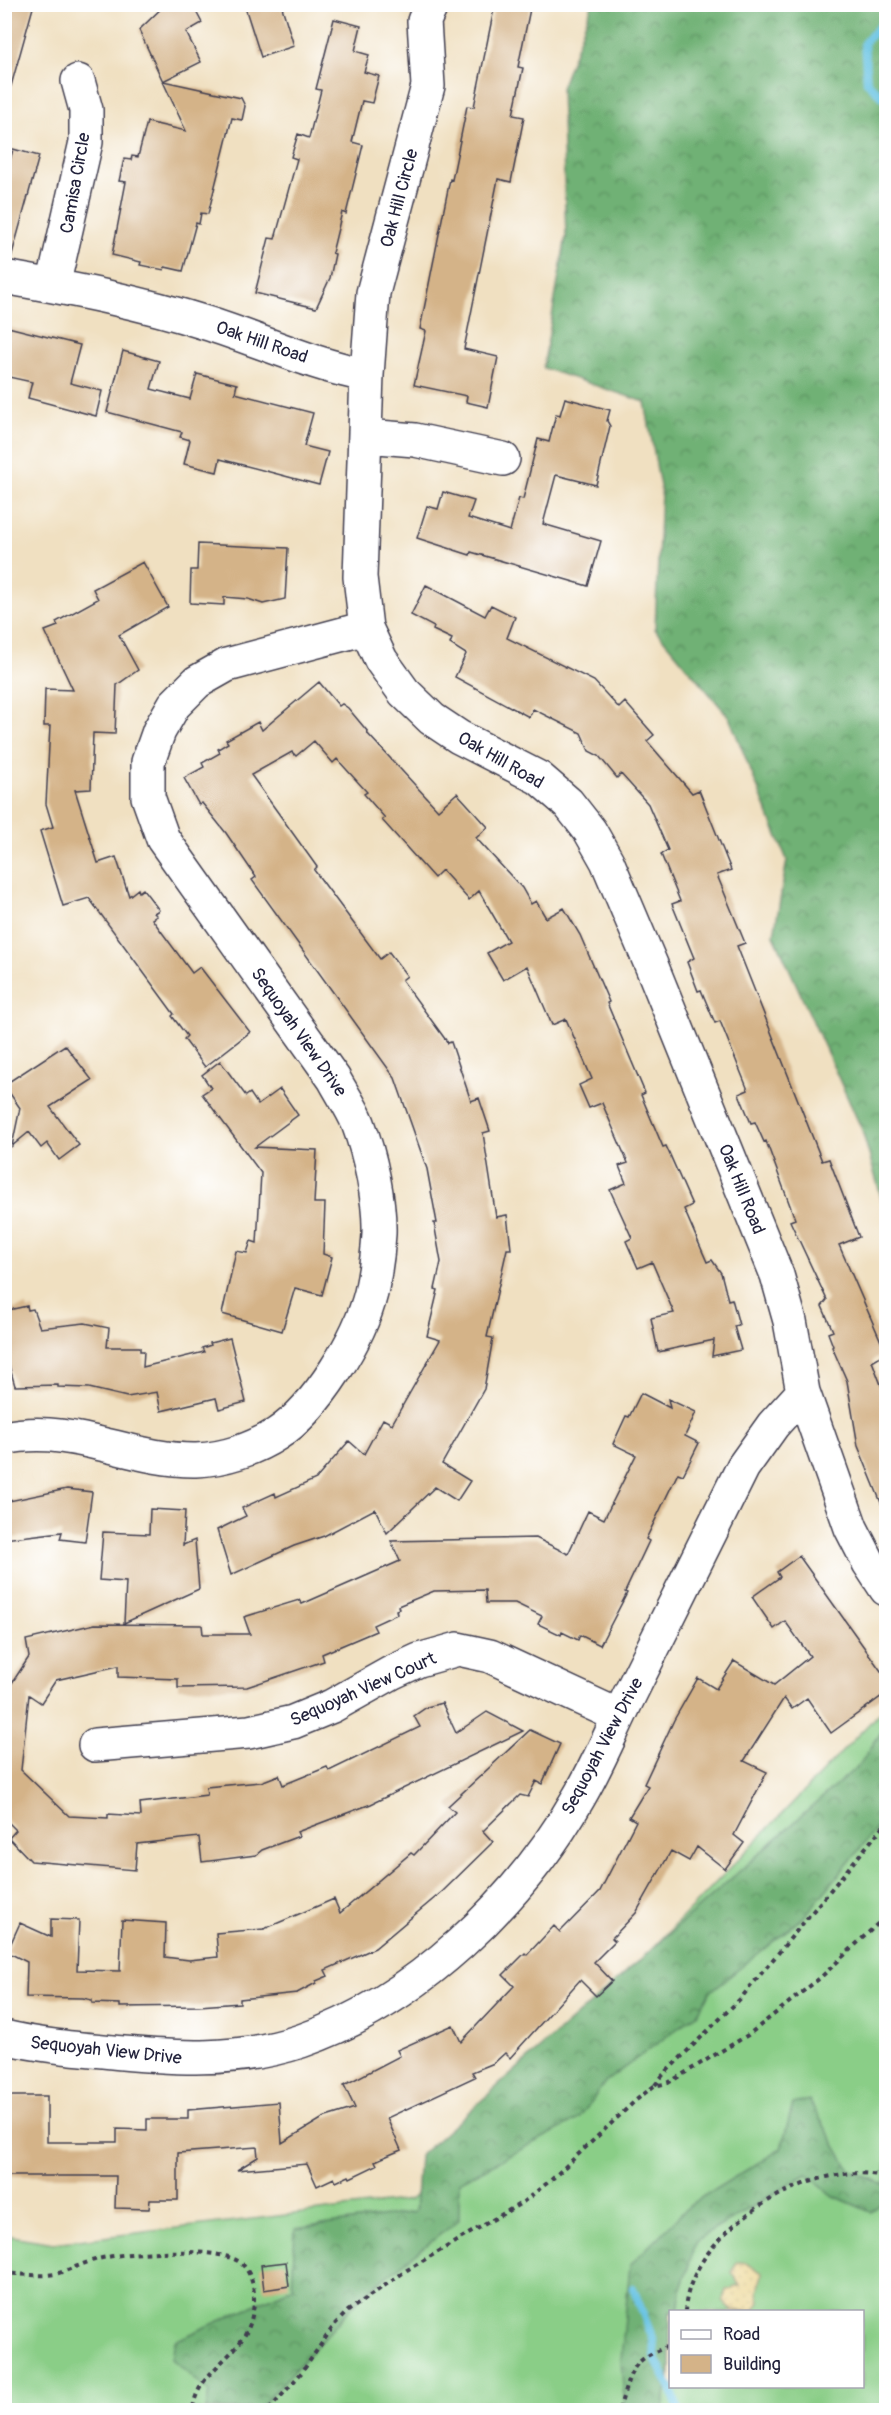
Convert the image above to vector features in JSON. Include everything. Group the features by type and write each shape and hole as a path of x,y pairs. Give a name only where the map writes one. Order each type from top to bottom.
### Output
{"street":[{"name":"Oak Hill Circle","path":"367,375 373,292 428,86 428,13"},
{"name":"Camisa Circle","path":"53,285 86,142 86,110 78,81"},
{"name":"Oak Hill Road","path":"4,277 154,307 207,323 343,371 367,375 360,577 366,628 381,660 404,692 432,719 459,737 539,778 568,802 590,831 607,861 777,1275 790,1321 803,1392 851,1528 869,1563 886,1589"},
{"path":"366,436 415,440 503,459"},
{"name":"Sequoyah View Drive","path":"4,1438 22,1434 73,1436 151,1456 197,1460 241,1452 278,1433 315,1398 351,1346 371,1293 379,1233 374,1176 358,1122 334,1079 163,839 148,798 148,762 159,731 174,705 197,682 227,665 366,628"},
{"name":"Sequoyah View Drive","path":"4,2037 33,2044 178,2059 242,2055 299,2041 357,2017 417,1979 473,1930 531,1868 579,1797 743,1467 773,1425 803,1392"},
{"name":"Sequoyah View Court","path":"95,1745 249,1732 293,1722 332,1706 419,1660 458,1649 490,1656 619,1716"}],"path":[{"path":"269,2410 302,2372 335,2324 348,2311 407,2270 523,2202 551,2180 654,2086 741,1998 886,1823"},
{"path":"654,2086 668,2083 748,2035 820,1978 886,1916"},
{"path":"685,2310 685,2298 691,2281 704,2259 725,2233 743,2217 774,2198 802,2185 830,2176 846,2174 886,2176"},
{"path":"4,2273 41,2276 56,2274 99,2258 176,2252 231,2257 241,2263 252,2282 252,2319 240,2343 200,2386 193,2410"},
{"path":"619,2410 630,2375 639,2361 648,2353 669,2346"}],"green space":[{"path":"592,5 886,5 886,1214 862,1130 774,935 787,860 729,717 655,629 661,492 645,402 543,368 566,236 561,88"},
{"path":"886,1706 886,2410 5,2410 4,2235 54,2243 410,2200"},
{"path":"886,1725 886,1817 804,1917 710,1992 697,2014 605,2082 579,2119 459,2182 459,2220 364,2294 258,2410 206,2410 209,2392 172,2359 175,2341 292,2288 295,2229 415,2212 419,2156 860,1764"},
{"path":"809,2100 850,2170 886,2185 886,2199 871,2212 834,2196 807,2174 697,2240 681,2289 678,2310 669,2310 669,2373 663,2410 625,2410 621,2361 630,2265 692,2203 781,2149 793,2104"}],"sand":[{"path":"738,2262 748,2263 762,2273 758,2292 760,2302 754,2310 732,2310 723,2300 726,2290 740,2286 731,2272"}],"building":[{"path":"4,4 34,4 11,86 4,85"},
{"path":"166,4 192,4 202,23 186,32 201,62 163,81 241,98 245,106 242,120 232,118 208,214 201,213 199,224 196,223 183,271 140,265 141,262 112,255 126,182 119,181 124,159 131,160 132,156 138,157 147,122 186,131 139,30"},
{"path":"244,4 281,4 294,46 261,57"},
{"path":"495,4 531,4 518,67 523,68 513,115 524,117 511,182 498,179 464,349 498,357 488,407 466,402 467,396 414,385 426,331 420,329 450,179 452,180 467,106 474,107"},
{"path":"334,19 361,26 355,51 369,55 364,72 379,76 372,103 362,101 352,142 363,145 346,214 342,212 332,253 335,254 330,278 316,308 255,293 269,238 275,239 297,159 291,157 298,134 309,138 321,90 316,89"},
{"path":"13,149 39,156 11,258 4,257 4,167 8,168"},
{"path":"4,326 80,345 70,383 102,391 96,416 28,398 32,382 4,376"},
{"path":"123,351 159,361 151,389 190,399 197,374 237,384 235,393 313,413 304,446 328,452 319,485 220,459 217,472 184,464 190,440 180,437 182,432 107,412"},
{"path":"565,398 610,410 607,421 610,426 596,485 556,475 543,524 601,541 588,586 471,552 470,555 417,538 427,506 438,509 443,492 474,501 468,518 510,531 519,498 523,499 538,439 549,442 556,414 560,415"},
{"path":"198,544 288,548 285,599 263,604 248,599 224,597 224,605 190,603 191,570 197,570"},
{"path":"143,562 168,607 119,635 138,670 117,685 115,734 93,733 91,789 75,790 98,863 116,857 129,896 138,889 139,892 143,889 159,910 154,913 157,916 152,919 192,973 200,967 250,1032 205,1067 184,1039 187,1036 172,1016 174,1014 89,898 63,906 40,831 53,827 46,804 50,726 44,726 45,689 73,690 45,631 58,626 56,622 98,599 93,589"},
{"path":"426,585 485,616 491,605 515,617 507,638 594,681 619,708 625,702 654,735 647,741 692,793 699,790 731,870 717,875 745,943 737,946 822,1161 829,1159 859,1237 839,1245 886,1353 872,1361 886,1398 886,1515 858,1446 847,1381 832,1347 828,1333 833,1331 822,1306 827,1300 790,1221 795,1219 766,1141 764,1142 755,1122 751,1123 739,1094 748,1090 720,1021 715,1023 701,990 698,991 687,962 694,958 672,904 680,901 661,854 668,850 648,804 621,774 617,778 599,756 589,751 581,733 533,709 529,717 455,677 466,654 450,644 452,639 433,630 434,627 411,615"},
{"path":"319,682 339,706 342,704 348,708 367,733 438,810 457,793 488,827 476,838 522,888 531,904 536,901 546,918 564,908 580,935 609,1002 607,1003 645,1093 641,1095 663,1147 666,1146 692,1205 684,1209 707,1262 712,1260 721,1273 728,1300 732,1299 739,1325 734,1326 741,1350 712,1356 714,1340 658,1352 651,1318 674,1313 652,1262 638,1268 626,1241 632,1238 610,1190 626,1183 619,1166 628,1163 602,1103 589,1108 579,1085 592,1079 566,1019 552,1025 527,966 503,980 487,953 508,941 479,891 469,900 442,870 434,878 382,820 385,818 364,794 367,792 337,759 333,763 314,741 296,756 292,752 251,775 317,867 314,870 380,959 389,952 407,976 402,980 448,1043 451,1042 471,1101 479,1098 490,1131 483,1133 496,1217 507,1215 511,1249 507,1249 487,1337 493,1338 484,1389 442,1464 470,1481 457,1501 435,1487 387,1533 375,1509 324,1536 294,1546 231,1575 217,1530 246,1516 242,1508 275,1493 276,1497 316,1479 349,1441 364,1454 383,1419 392,1424 440,1340 427,1336 438,1290 435,1289 441,1262 434,1223 437,1223 427,1169 395,1078 252,880 256,877 226,833 202,803 199,805 184,778 204,767 202,763 220,753 218,749 228,743 226,740 258,722 262,730"},
{"path":"65,1045 92,1080 50,1107 79,1145 59,1160 47,1143 41,1148 29,1132 12,1146 20,1108 4,1085"},
{"path":"220,1061 246,1096 250,1093 258,1105 280,1089 298,1115 255,1147 317,1150 314,1203 325,1203 323,1254 332,1257 322,1295 295,1288 282,1331 222,1314 236,1251 247,1253 251,1241 257,1243 261,1173 202,1094 211,1088 202,1075"},
{"path":"27,1306 28,1310 33,1309 40,1328 85,1323 109,1328 107,1347 140,1347 140,1351 144,1351 143,1367 204,1352 202,1348 211,1345 210,1343 230,1338 246,1402 219,1409 216,1398 161,1411 157,1392 127,1397 89,1388 58,1387 58,1385 15,1386 9,1365 4,1367 4,1311"},
{"path":"641,1393 670,1408 668,1399 696,1412 685,1436 699,1443 683,1475 678,1473 646,1539 649,1541 625,1592 627,1593 600,1645 580,1635 578,1640 538,1624 542,1616 515,1603 486,1603 485,1590 434,1591 398,1606 397,1614 373,1625 376,1631 322,1654 324,1661 247,1687 178,1688 178,1679 118,1677 118,1666 56,1680 41,1703 29,1695 21,1770 69,1816 108,1818 108,1814 141,1816 140,1803 207,1795 206,1787 261,1782 279,1775 283,1785 327,1767 329,1771 420,1727 414,1716 427,1707 442,1703 456,1733 487,1712 523,1731 371,1804 297,1832 299,1836 262,1850 256,1855 202,1862 199,1837 137,1844 135,1870 31,1861 9,1838 16,1830 4,1818 4,1695 29,1657 26,1640 95,1624 202,1625 203,1634 250,1634 244,1617 299,1600 302,1604 400,1561 391,1541 536,1538 568,1554 588,1511 604,1519 636,1455 613,1444 626,1416 629,1417"},
{"path":"67,1489 92,1492 85,1542 60,1539 62,1532 4,1539 4,1502"},
{"path":"150,1509 185,1511 183,1545 195,1540 199,1589 124,1623 126,1582 99,1580 103,1532 149,1534"},
{"path":"799,1556 886,1678 886,1693 831,1733 807,1698 792,1709 784,1698 744,1761 767,1772 734,1835 744,1843 725,1869 697,1847 689,1861 671,1851 636,1913 612,1938 615,1941 594,1962 612,1981 596,1996 580,1980 510,2058 505,2053 494,2063 472,2072 475,2077 387,2118 401,2150 375,2161 377,2165 350,2178 349,2176 336,2182 334,2178 317,2186 307,2164 237,2170 258,2157 257,2147 178,2153 178,2200 150,2200 149,2209 115,2208 116,2176 4,2176 4,2096 47,2096 47,2142 117,2142 117,2129 147,2130 147,2119 188,2119 188,2110 279,2102 282,2143 323,2118 355,2108 344,2085 400,2056 397,2050 453,2025 461,2042 514,1986 503,1975 525,1953 527,1955 554,1926 560,1932 600,1891 636,1821 629,1817 648,1786 644,1784 674,1720 698,1678 716,1689 734,1661 774,1685 810,1656 785,1621 774,1629 752,1597 780,1577 777,1572"},
{"path":"530,1730 560,1744 542,1784 536,1781 528,1797 520,1795 483,1831 493,1842 443,1891 375,1948 325,1970 328,1976 316,1983 297,1993 240,1999 240,2003 199,2006 120,2007 120,2004 92,2003 92,2000 83,1998 26,1997 27,1962 7,1952 20,1923 51,1937 51,1919 79,1920 77,1970 120,1971 122,1920 166,1923 165,1957 189,1960 218,1957 216,1933 264,1929 334,1899 340,1913 411,1853 414,1855 455,1812 448,1806"},
{"path":"286,2262 289,2286 264,2290 261,2265"}],"waterway":[{"path":"886,19 864,43 867,82 886,100"},
{"path":"633,2288 653,2339 656,2361 669,2385"},
{"path":"670,2388 679,2410"}]}
